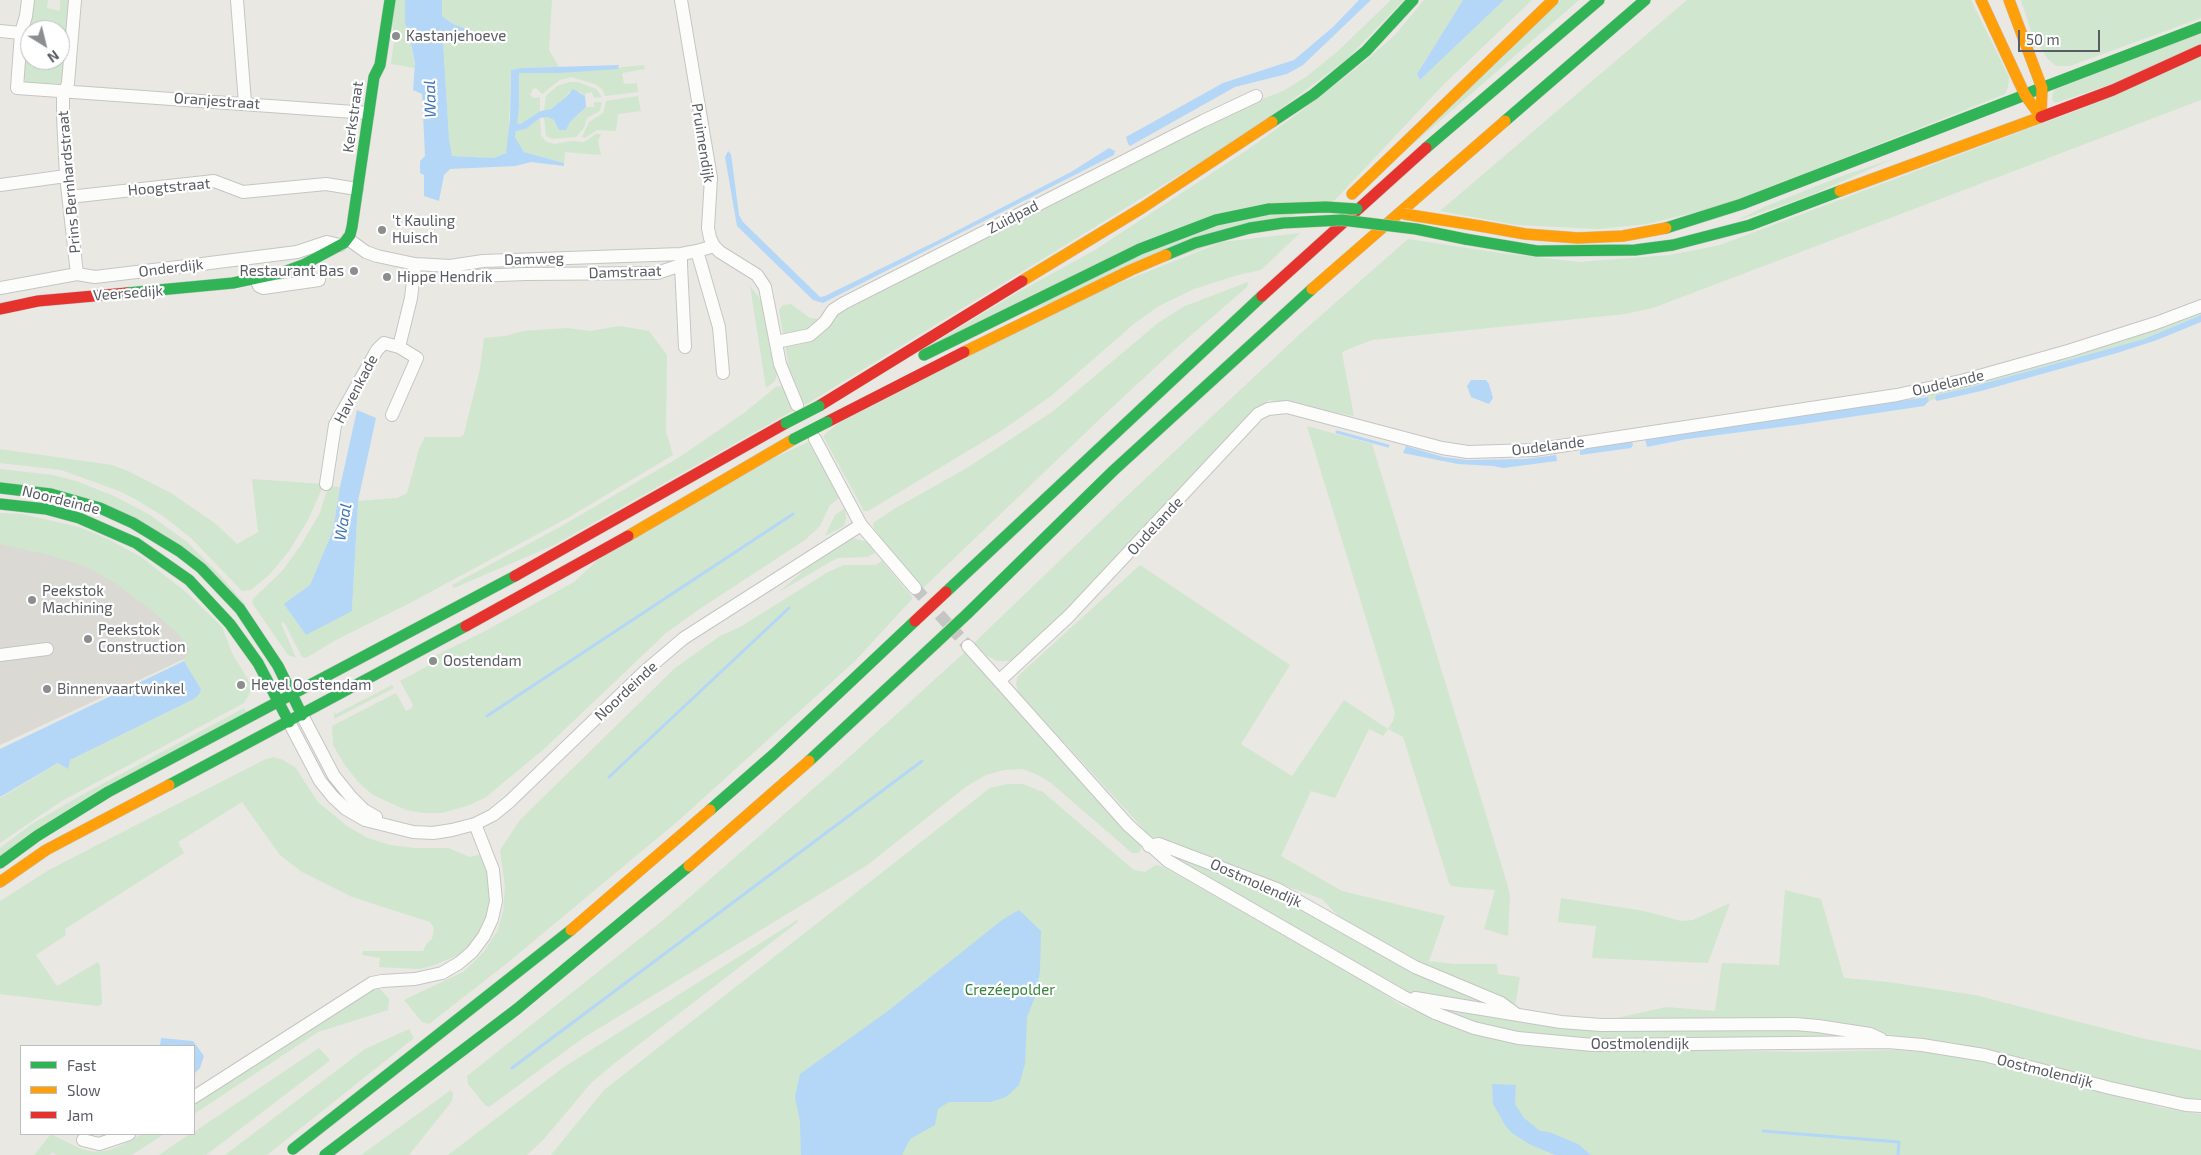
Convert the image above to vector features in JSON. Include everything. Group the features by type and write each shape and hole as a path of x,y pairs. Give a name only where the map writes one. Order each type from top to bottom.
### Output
{"main road":[{"name":"Kerkstraat","path":"345,242 352,227 374,77 380,65 390,0"},
{"path":"819,406 1142,208 1314,94 1366,51 1413,0"},
{"path":"1307,236 1553,0"},
{"path":"293,1150 589,916 774,754 1374,193 1599,0"},
{"path":"1982,0 2025,95 2041,117"},
{"path":"2009,0 2042,88 2041,117"},
{"path":"325,1155 517,1009 677,877 790,778 936,643 1113,472 1261,335 1579,56 1650,3"},
{"path":"0,863 37,836 108,792 515,576 786,423 1140,249 1189,229 1216,220 1269,209 1326,207 1370,210 1525,234 1578,238 1623,236 1661,230 1742,204 2201,27"},
{"path":"0,882 46,850 289,722 546,583 794,439 1002,332 1131,270 1196,242 1250,228 1291,222 1342,220 1416,229 1465,239 1546,251 1635,250 1673,245 1750,225 2113,90 2201,50"},
{"name":"Veersedijk","path":"0,309 38,301 204,288 256,279 303,265 345,242"},
{"path":"1264,294 1286,256"},
{"name":"Noordeinde","path":"0,488 51,494 100,508 133,523 178,550 201,568 240,609 278,666 302,715"},
{"name":"Noordeinde","path":"0,504 46,509 79,518 136,543 189,580 230,624 258,663 289,722"}],"street":[{"path":"25,20 28,0"},
{"name":"Prins Bernhardstraat","path":"75,0 66,90 63,97 66,176 77,274"},
{"path":"237,0 245,103"},
{"name":"Pruimendijk","path":"682,0 711,178 708,228 714,246"},
{"path":"0,31 20,33"},
{"name":"Oranjestraat","path":"20,44 16,88 66,90 368,113"},
{"name":"Zuidpad","path":"776,342 810,335 825,322 833,310 844,303 1256,96"},
{"path":"0,184 66,176"},
{"name":"Hoogtstraat","path":"69,197 214,181 243,192 326,184 357,189"},
{"name":"Onderdijk","path":"0,288 77,274 95,277 297,252 327,242 345,242"},
{"name":"Damweg","path":"345,242 377,256 415,264 450,266 483,261 681,259 714,246"},
{"path":"714,246 720,252 757,275 765,287 780,364 797,405"},
{"path":"697,252 719,327 723,373"},
{"name":"Damstraat","path":"449,277 525,274 657,273 681,259 685,346"},
{"path":"392,415 418,358 399,347 407,317 415,264"},
{"name":"Veersedijk","path":"256,279 259,286 263,288 319,280"},
{"name":"Oudelande","path":"999,681 1070,616 1258,414 1268,409 1287,407 1442,448 1468,452 1534,450 1897,395 1966,380 2068,351 2156,323 2201,306"},
{"name":"Havenkade","path":"326,484 335,425 377,350 384,343 399,347"},
{"path":"815,439 861,525 915,588"},
{"name":"Noordeinde","path":"289,722 320,781 333,798 346,810 365,820 413,832 432,833 475,824 493,815 510,802 644,672 684,638 861,525"},
{"name":"Oostmolendijk","path":"968,646 1150,846 1168,861 1402,996 1474,1028 1511,1037 1554,1043 1593,1045 1888,1042 1922,1045 1984,1055 2120,1090 2186,1105 2201,1106"},
{"path":"0,655 48,649"},
{"name":"Noordeinde","path":"302,715 334,776 351,798 364,810 390,827"},
{"path":"195,1096 372,983 415,979 442,973 459,963 472,952 484,936 492,919 496,901 493,870 475,824"},
{"name":"Oostmolendijk","path":"1150,846 1158,844 1277,889 1415,967 1501,1003 1518,1016"},
{"name":"Oostmolendijk","path":"1402,996 1561,1022 1601,1025 1777,1024 1818,1026 1870,1034 1888,1042"},
{"path":"83,1140 99,1144 126,1135"}],"shaded area":[{"path":"0,542 53,554 114,577 182,636 195,654 0,745"}],"green space":[{"path":"34,0 48,0 47,8 60,11 60,0 71,0 69,20 31,20"},
{"path":"394,0 405,0 405,24 409,33 415,68 391,64 395,35 392,25"},
{"path":"442,0 552,0 549,50 559,67 511,70 508,150 502,156 494,158 452,156 449,139 443,40 454,38 469,40 469,30 453,24 442,16"},
{"path":"1391,0 1404,0 1346,60 1246,134 805,405 789,367 779,310 783,305 791,304 810,318 820,319 835,316 896,283 1260,100 1283,91 1306,77 1338,51"},
{"path":"1424,0 1463,0 1417,74 1420,80 1504,0 1532,0 1444,84 1334,201 925,348 1015,294 1095,250 1247,150 1363,63 1395,35"},
{"path":"1561,0 1579,0 1388,166"},
{"path":"1687,0 1971,0 2009,77 2008,87 2005,94 1728,204 1647,224 1599,229 1517,225 1440,211"},
{"path":"2021,0 2201,0 2201,18 2070,66 2056,66 2047,58 2032,34"},
{"path":"2201,32 2201,47 2134,77 2055,103 2052,99 2054,90"},
{"path":"2201,54 2201,100 1653,308 1625,314 1372,340 1344,351 1342,353 1354,416 1269,400 1243,423 1124,553 1031,645 1011,661 998,661 987,656 974,643 1301,333 1408,239 1500,253 1579,262 1670,255 1720,245 2078,110"},
{"path":"644,65 645,69 622,73 624,84 637,83 638,92 605,96 602,89 595,84 571,77 560,80 542,94 536,88 533,89 530,95 534,98 540,97 540,112 520,124 516,123 519,108 519,73 560,73"},
{"path":"24,70 64,70 63,84 25,82"},
{"path":"578,82 596,89 602,97 594,98 592,92 585,94 585,96 580,92 569,92 562,101 551,109 544,111 546,96 557,86"},
{"path":"638,96 641,111 618,114 616,131 597,130 585,138 582,137 589,122 603,113 606,101"},
{"path":"594,102 602,102 600,111 587,118 584,128 576,137 552,139 546,136 544,117 554,120 559,130 566,130 570,122 586,107 594,107"},
{"path":"540,118 541,136 547,142 555,144 571,141 584,142 596,134 601,134 598,141 601,155 565,152 564,163 524,152 515,137 516,131 526,129"},
{"path":"1895,158 1809,196 1736,221 1764,207 1842,176"},
{"path":"1300,233 1261,270 1194,289 1159,306 1135,323 1051,396 1001,431 868,511 864,511 823,436 852,412 1057,308 1222,242"},
{"path":"1248,282 1247,287 1175,349 922,589 888,549 874,528 873,523 967,468 1052,412 1158,323 1185,306"},
{"path":"750,286 766,306 778,370 775,381 766,388"},
{"path":"2201,310 2201,315 2144,339 1936,395 1935,399 1929,401 1925,393"},
{"path":"620,326 649,331 667,355 666,432 673,455 571,516 410,603 334,641 306,658 302,657 284,622 281,623 296,658 288,655 252,603 253,599 283,570 301,545 320,513 328,486 340,487 333,530 310,585 352,611 358,501 397,498 407,493 419,449 425,437 460,437 464,434 480,369 484,338 506,336 523,331 567,328 590,331"},
{"path":"777,386 783,387 794,410 554,545 454,588 452,585 560,527 678,458 744,413"},
{"path":"1307,426 1372,444 1507,883 1510,896 1508,936 1484,929 1495,890 1451,886 1449,883 1403,737 1388,729 1395,713"},
{"path":"808,442 839,494 839,498 830,505 820,526 805,540 666,633 544,749 486,797 470,805 442,813 423,813 406,810 373,795 359,783 344,764 333,745 332,726 396,693 406,711 412,708 413,705 400,681 437,661 435,656 574,582 601,557 770,460"},
{"path":"0,449 112,465 128,471 171,493 216,524 237,544 258,532 252,479 324,484 308,520 289,551 270,574 251,590 242,591 191,538 163,516 135,499 119,491 61,470 0,463"},
{"path":"0,469 53,475 76,481 114,496 150,515 187,542 219,574 245,604 245,612 136,521 0,486"},
{"path":"845,508 846,518 844,526 825,536 835,515"},
{"path":"0,513 22,514 79,527 108,539 141,557 186,592 222,627 232,653 250,683 251,691 244,703 60,802 0,843 0,798 59,763 70,760 194,699 201,689 184,661 189,650 180,636 154,612 115,583 85,566 0,544"},
{"path":"852,538 868,542 875,553 867,557 837,558 779,592 825,552"},
{"path":"882,561 913,598 855,661 678,821 506,964 429,1024 422,1022 404,1000 463,972 483,953 498,930 503,911 505,886 500,850 520,820 675,668 720,636 740,627 828,572 844,565 875,565"},
{"path":"1140,565 1290,665 1241,744 1292,776 1344,700 1388,729 1383,736 1369,729 1335,798 1311,791 1281,856 1342,891 1445,916 1429,961 1455,964 1497,964 1498,974 1520,977 1515,1006 1423,968 1345,923 1322,899 1155,839 1148,834 1018,692 1016,683 1018,676"},
{"path":"965,652 1140,841 1141,848 1139,853 1132,853 1051,783 1038,775 1023,769 1004,770 986,775 967,786 866,866 583,1038 489,1107 485,1105 468,1084 467,1076 667,917 846,760"},
{"path":"392,685 394,688 334,719 334,712 336,714"},
{"path":"244,708 247,713 0,857 0,848 32,824 80,796"},
{"path":"274,757 295,767 318,802 347,826 368,838 390,845 414,848 448,848 470,857 482,854 489,879 490,903 486,923 466,952 432,966 419,969 379,967 380,958 362,955 363,951 423,951 427,943 432,939 434,928 430,922 352,897 302,872 280,855 242,802 178,842 184,853 65,929 66,935 36,955 57,986 98,962 100,965 102,1004 98,1006 0,994 0,901 49,870 266,759"},
{"name":"Crezéepolder","path":"1007,784 1023,784 1043,792 1134,870 1145,872 1156,865 1164,867 1377,989 1402,1006 1475,1033 1553,1048 1805,1052 1896,1050 1948,1054 1999,1064 2163,1108 2201,1114 2201,1155 551,1155 604,1090 990,788"},
{"path":"1166,854 1277,893 1501,1009 1407,994"},
{"path":"1785,890 1821,899 1844,978 1888,982 1975,995 2141,1038 2201,1050 2201,1103 2178,1100 1958,1045 1794,1020 1599,1022 1666,1007 1715,1011 1722,963 1779,965"},
{"path":"1561,898 1644,911 1681,921 1693,920 1730,903 1708,963 1592,958 1596,926 1558,922"},
{"path":"797,920 798,922 591,1083 544,1139 527,1155 448,1155 564,1067"},
{"path":"374,988 379,988 389,999 388,1010 318,1032 195,1113 195,1103"},
{"path":"1433,1008 1504,1017 1793,1029 1857,1037 1595,1041 1503,1030 1464,1020"},
{"path":"409,1029 414,1038 267,1155 225,1155 365,1049"},
{"path":"319,1048 330,1060 206,1155 159,1155 189,1135 195,1135 195,1131"},
{"path":"451,1090 453,1093 452,1101 409,1155 361,1155"},
{"path":"50,1135 81,1149 94,1152 120,1146 140,1135 162,1135 132,1155 56,1155 53,1152 50,1155 34,1155"}],"water":[{"name":"Waal","path":"405,0 442,0 442,16 453,24 469,30 479,39 479,41 454,38 443,40 449,139 452,156 494,158 506,153 510,119 511,70 521,68 619,65 618,69 560,73 519,73 517,123 520,124 541,111 551,109 573,89 585,96 586,107 570,122 566,130 559,130 554,120 548,117 540,118 526,129 516,131 515,137 524,152 564,163 564,166 531,162 515,166 450,169 444,175 439,201 424,196 424,175 420,173 420,161 425,156 422,94 413,90 415,64 409,33 405,24"},
{"path":"1359,0 1371,0 1303,65 1287,74 1235,87 1130,146 1128,144 1126,137 1223,83 1294,60 1333,27"},
{"path":"1463,0 1504,0 1420,80 1417,74"},
{"path":"1109,148 1115,151 1114,155 823,303 813,300 737,226 725,157 728,151 731,154 739,215 743,222 820,297 937,241 1071,172"},
{"path":"2201,315 2201,322 2157,340 2117,353 1981,391 1937,401 1935,399 1936,395 2144,339"},
{"path":"1471,380 1486,380 1489,384 1493,398 1489,404 1471,397 1467,386"},
{"path":"1928,397 1929,401 1924,406 1796,425 1687,439 1647,447 1645,439"},
{"name":"Waal","path":"357,410 376,418 358,501 352,611 306,635 284,604 310,585 333,530 340,487"},
{"path":"1632,441 1633,445 1631,448 1580,455 1580,450"},
{"path":"1406,446 1443,457 1468,460 1525,459 1556,455 1557,461 1503,468 1458,464 1403,453"},
{"path":"184,661 201,689 194,699 70,760 68,769 58,763 0,797 0,749"},
{"path":"1019,910 1041,931 1040,971 1035,997 1027,1017 1025,1064 1019,1085 1006,1097 991,1102 949,1102 938,1109 935,1125 910,1139 902,1155 801,1155 800,1121 795,1097 800,1074 888,1011 1002,920"},
{"path":"161,1038 193,1041 204,1056 200,1068 195,1073 195,1045 160,1045"},
{"path":"1492,1084 1516,1085 1515,1104 1524,1118 1540,1131 1549,1132 1578,1144 1591,1155 1555,1155 1529,1144 1512,1133 1493,1104"}],"waterway":[{"path":"1337,432 1388,446"},
{"path":"487,716 793,514"},
{"path":"609,777 789,608"},
{"path":"512,1068 922,761"},
{"path":"1763,1131 1899,1142 1898,1155"}],"tunnel":[{"path":"915,588 968,646"}],"traffic: fast":[{"path":"127,293 233,283 284,272 303,265 344,243 350,235 352,227 374,77 380,65 390,0"},
{"path":"1272,122 1314,94 1366,51 1413,0"},
{"path":"1426,148 1599,0"},
{"path":"1505,121 1645,0"},
{"path":"2031,92 2201,27"},
{"path":"1666,228 1742,204 2025,95"},
{"path":"1465,239 1537,251 1635,250 1673,245 1750,225 1840,191"},
{"path":"1269,209 1326,207 1357,209"},
{"path":"924,355 1140,249 1216,220 1269,209"},
{"path":"1250,228 1283,223 1342,220 1416,229 1465,239"},
{"path":"1166,255 1195,243 1250,228"},
{"path":"967,614 1113,471 1312,289"},
{"path":"946,592 1262,296"},
{"path":"786,423 819,406"},
{"path":"794,439 827,422"},
{"path":"0,488 51,494 100,508 133,523 179,551 201,568 240,609 278,666 302,715"},
{"path":"0,504 46,509 79,518 136,543 189,580 230,624 258,663 289,722"},
{"path":"0,863 37,836 108,792 515,576"},
{"path":"936,643 967,614"},
{"path":"710,810 774,754 915,621"},
{"path":"169,785 466,626"},
{"path":"809,761 936,643"},
{"path":"325,1155 517,1009 689,866"},
{"path":"293,1149 571,930"}],"traffic: slow":[{"path":"1352,194 1553,0"},
{"path":"1981,0 2025,95 2041,117"},
{"path":"2009,0 2042,88 2041,117"},
{"path":"1840,191 2041,117"},
{"path":"1312,289 1505,121"},
{"path":"1022,281 1142,208 1272,122"},
{"path":"1404,214 1480,226"},
{"path":"1480,226 1525,234 1578,238 1623,236 1666,228"},
{"path":"964,352 1131,270 1166,255"},
{"path":"628,536 794,439"},
{"path":"689,866 809,761"},
{"path":"0,882 46,850 169,785"},
{"path":"571,930 710,810"}],"traffic: jam":[{"path":"2041,117 2113,90 2201,50"},
{"path":"1262,296 1426,148"},
{"path":"819,406 1022,281"},
{"path":"0,309 38,301 127,293"},
{"path":"827,422 964,352"},
{"path":"515,576 786,423"},
{"path":"466,626 628,536"},
{"path":"915,621 946,592"}],"place":[{"name":"Kastanjehoeve","path":"396,36"},
{"name":"'t Kauling Huisch","path":"382,230"},
{"name":"Restaurant Bas","path":"354,271"},
{"name":"Hippe Hendrik","path":"387,277"},
{"name":"Peekstok Machining","path":"32,600"},
{"name":"Peekstok Construction","path":"88,639"},
{"name":"Oostendam","path":"433,661"},
{"name":"Hevel Oostendam","path":"241,685"},
{"name":"Binnenvaartwinkel","path":"47,689"}]}
